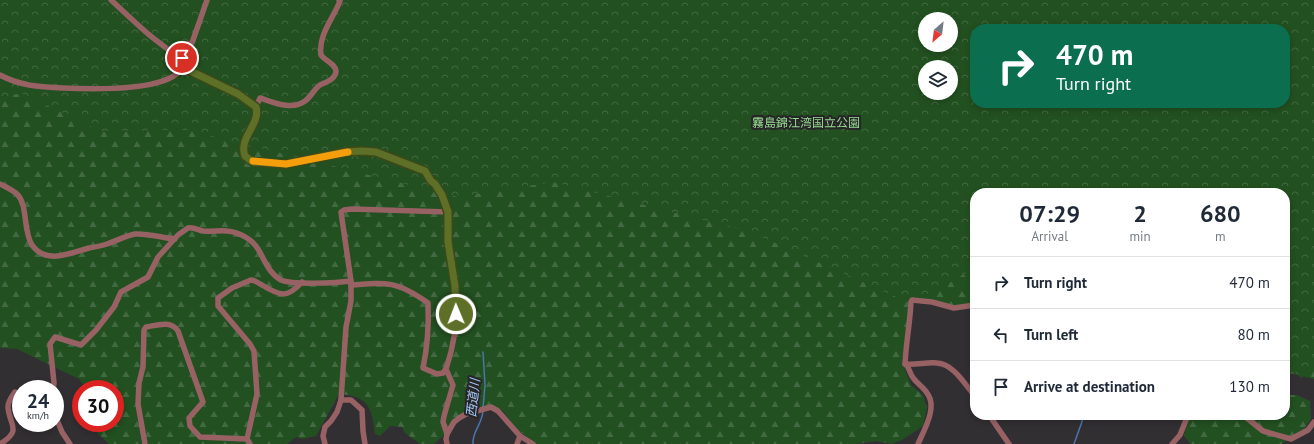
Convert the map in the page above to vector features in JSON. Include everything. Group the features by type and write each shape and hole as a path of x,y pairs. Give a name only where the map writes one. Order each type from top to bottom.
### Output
{"street":[{"path":"0,75 21,83 45,87 113,89 132,87 163,80 176,75 182,67 182,58 147,34 111,0"},
{"path":"169,50 192,43 207,0"},
{"path":"256,107 260,98 280,105 300,104 306,101 320,86 334,77 336,72 335,67 321,55 321,44 323,34 337,9 339,0"},
{"path":"54,380 50,344 55,337 81,344 96,330 114,307 121,292 148,277 158,257 188,228 204,231 227,230 236,232 251,240 274,276 283,281 389,283 417,295 428,303 428,346 423,368 437,374 443,373 446,369 456,327 455,286 448,242 448,212 442,195 425,171 376,152 362,151 345,152 286,164 250,160 245,156 244,146 258,112 256,107 238,94 182,67"},
{"path":"0,184 12,190 19,196 32,245 46,254 58,257 104,245 137,234 175,239"},
{"path":"325,444 325,427 337,412 341,400 346,327 351,302 351,283 344,231 340,216 342,210 448,212"},
{"path":"145,444 138,404 139,383 143,367 144,333 146,327 168,324 174,326 178,331 203,402 189,418 190,426 200,437 248,442 257,394 254,351 250,344 218,306 218,298 232,288 251,280 254,280 270,290 283,295 289,294 302,282"},
{"path":"918,444 929,416 931,403 928,393 912,377 908,366 905,364 912,300 932,302 954,308 970,306"},
{"path":"905,364 936,363 945,365 953,370 970,390"},
{"path":"446,369 453,385 443,422 447,434"},
{"path":"12,396 8,406 12,420"},
{"path":"341,400 351,400 362,410 363,431 366,444"},
{"path":"447,444 447,434 454,422 466,414 488,407 498,410 520,436 533,444"},
{"path":"992,420 1009,444"},
{"path":"1172,444 1180,435 1186,420"},
{"path":"1249,420 1263,430 1291,442 1308,430 1314,422"},
{"path":"0,444 7,440 12,432"},
{"path":"62,432 70,444"},
{"path":"517,444 520,436"}],"green space":[{"path":"0,0 1314,0 1314,379 1290,373 1290,188 970,188 970,304 952,306 910,298 902,362 911,385 923,395 927,408 923,426 902,440 891,444 877,441 856,444 536,444 518,430 502,410 492,407 476,408 462,414 446,433 434,444 420,444 405,433 402,427 390,426 380,436 375,434 372,417 367,405 357,397 339,394 316,436 302,439 296,437 287,444 109,444 96,432 124,432 124,380 79,379 17,349 0,348"},
{"name":"霧島錦江湾国立公園","path":"0,0 1314,0 1314,370 1301,378 1290,366 1290,188 970,188 970,271 912,304 751,232 553,182 458,197 187,130 100,131 21,93 0,98"},
{"path":"1290,395 1297,395 1310,401 1311,419 1301,433 1281,444 1190,444 1184,435 1188,420 1290,420"}],"waterway":[{"name":"西道川","path":"483,352 485,385 483,408"},
{"name":"西道川","path":"473,444 474,435 481,420 483,411"},
{"path":"1074,444 1083,420"}],"slow traffic":[{"path":"253,161 286,164 348,152"}],"route":[{"path":"182,58 184,64 182,67 238,94 256,107 258,112 244,146 245,156 254,162 286,164 312,160 345,152 362,151 376,152 427,172 431,181 435,184 442,195 448,212 448,242 455,286 456,314"}]}
